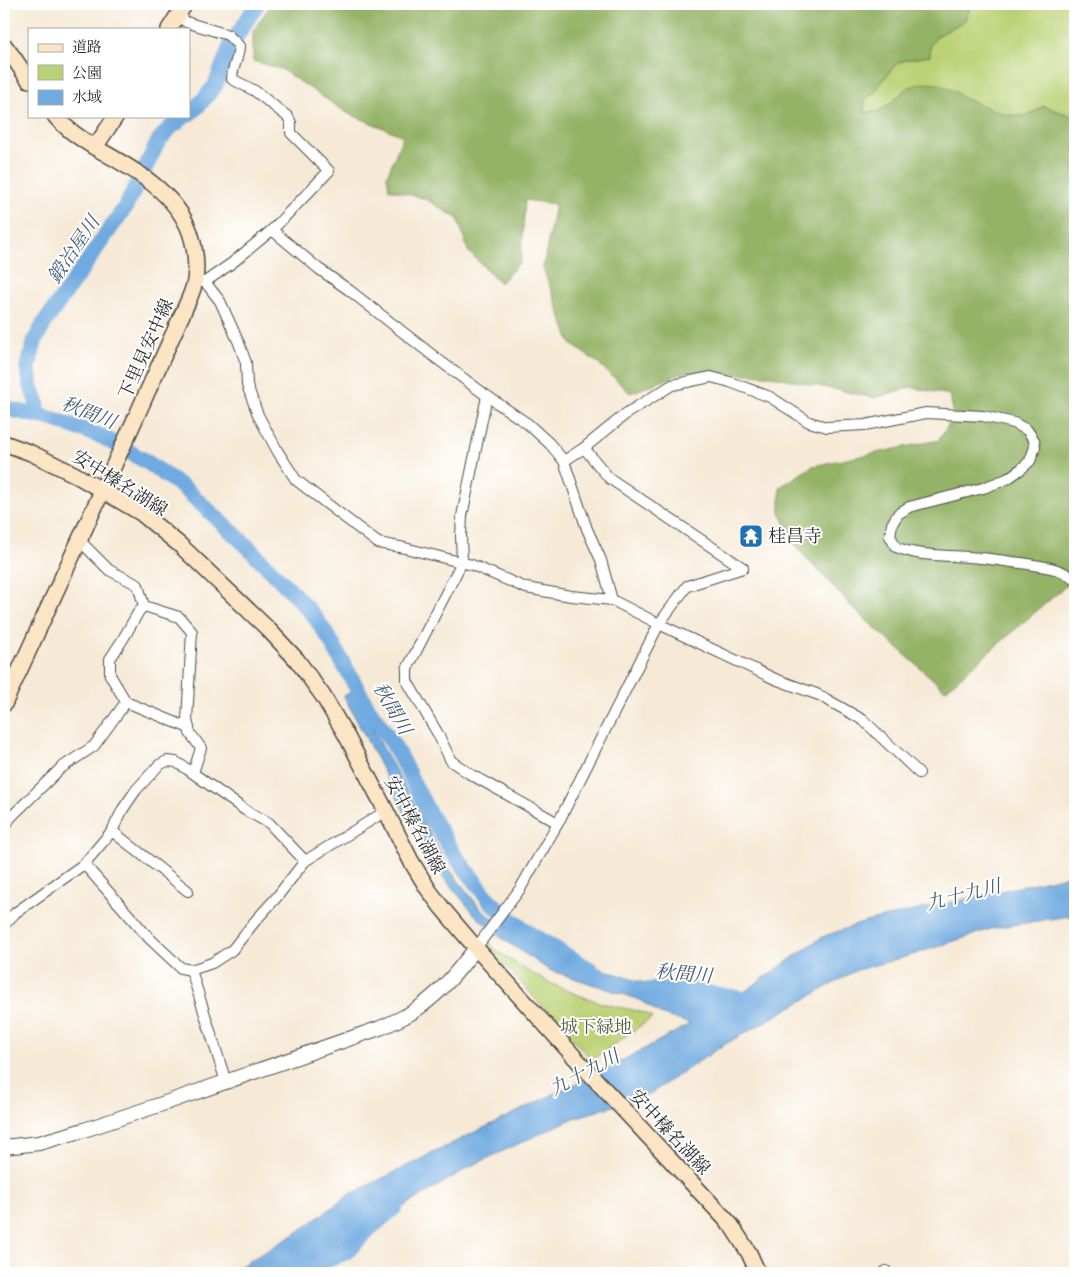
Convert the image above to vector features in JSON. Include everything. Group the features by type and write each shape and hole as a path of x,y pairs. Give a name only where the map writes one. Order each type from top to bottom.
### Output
{"main road":[{"path":"170,28 182,9"},
{"path":"4,45 28,78"},
{"path":"57,118 71,132 95,147 115,118"},
{"name":"下里見安中線","path":"4,704 189,300 200,282 194,246 186,223 176,207 165,194 95,147"},
{"name":"安中榛名湖線","path":"4,443 31,453 66,470 141,513 181,546 268,628 297,660 323,696 411,861 442,908 584,1067 731,1225 749,1253 758,1273"}],"street":[{"path":"182,9 186,22 228,35 239,46 239,52 232,71 232,79 255,91 288,117 291,123 291,133 329,171 272,230 232,263 200,282 220,301 239,343 246,364 247,385 258,415 296,480 378,543 472,564 526,588 571,596 612,600 658,624 775,679 819,695 863,720 919,773"},
{"path":"272,230 319,269 436,358 528,424 550,444 564,461 587,529 601,560 612,600"},
{"path":"564,461 584,448 627,413 672,385 711,377 770,397 809,422 827,427 865,425 926,414 983,416 1006,421 1028,430 1034,440 1035,447 1030,461 1007,479 983,488 909,506 898,514 892,524 890,536 896,547 909,552 923,555 970,557 1044,566 1058,569 1075,580"},
{"path":"487,396 462,516 462,562 406,669 407,681 438,734 451,761 470,774 558,823"},
{"path":"4,1147 39,1143 84,1130 380,1028 404,1017 424,1004 443,988 520,889 558,823 658,624 687,586 743,568 609,478 584,448"},
{"path":"79,540 109,570 138,585 144,606"},
{"path":"144,606 139,611 110,659 110,675 126,702 189,728"},
{"path":"144,606 179,617 192,632 187,720 190,733 201,748 193,773"},
{"path":"4,829 10,818 61,768 94,746 126,702"},
{"path":"4,924 15,913 84,864 112,831 123,809 136,790 160,765 167,761 176,762 245,810 269,823 305,861"},
{"path":"84,864 148,938 181,968 191,970 212,963 232,950 305,861 386,812"},
{"path":"112,831 188,891"},
{"path":"191,970 226,1082"}],"green space":[{"path":"271,4 969,4 969,11 964,21 936,37 930,46 930,56 897,63 875,92 865,100 864,112 877,112 891,103 907,88 922,83 938,84 956,92 963,98 1004,114 1030,115 1043,106 1075,117 1075,578 945,690 856,611 797,548 780,512 780,487 813,466 939,440 954,416 950,395 910,387 875,398 767,375 686,372 630,393 598,363 571,344 543,268 555,204 525,200 521,261 500,283 468,251 458,219 426,199 389,189 387,176 403,136 347,113 281,69 253,61 253,31"},
{"path":"969,4 1075,4 1075,117 1043,106 1030,115 1004,114 963,98 956,92 907,88 891,103 877,112 864,112 865,100 875,92 897,63 930,56 930,46 936,37 964,21 969,11"},
{"name":"城下緑地","path":"487,938 494,947 509,959 554,985 590,999 653,1017 592,1060 484,943"}],"water":[{"path":"352,691 450,870 483,912 543,949 637,981 727,1004 822,937 865,922 1075,874 1075,915 994,928 912,955 857,970 722,1046 647,1096 574,1118 471,1166 336,1247 307,1273 229,1273 295,1234 351,1194 616,1064 690,1024 660,1014 638,999 549,970 500,937 476,916 443,877 408,819 344,696"}],"waterway":[{"name":"鍛冶屋川","path":"190,113 215,86 231,45 257,4"},
{"name":"鍛冶屋川","path":"38,416 37,402 31,386 28,368 35,340 45,322 126,206 159,140 182,118"},
{"name":"秋間川","path":"4,408 53,419 103,437 147,462 185,489 244,543 315,617 367,706 393,744 430,815 454,854 490,901 530,934 591,970"},
{"name":"秋間川","path":"648,990 685,991 748,1000"},
{"name":"九十九川","path":"299,1273 346,1252 395,1207"}],"place":[{"name":"桂昌寺","path":"751,536"}]}
